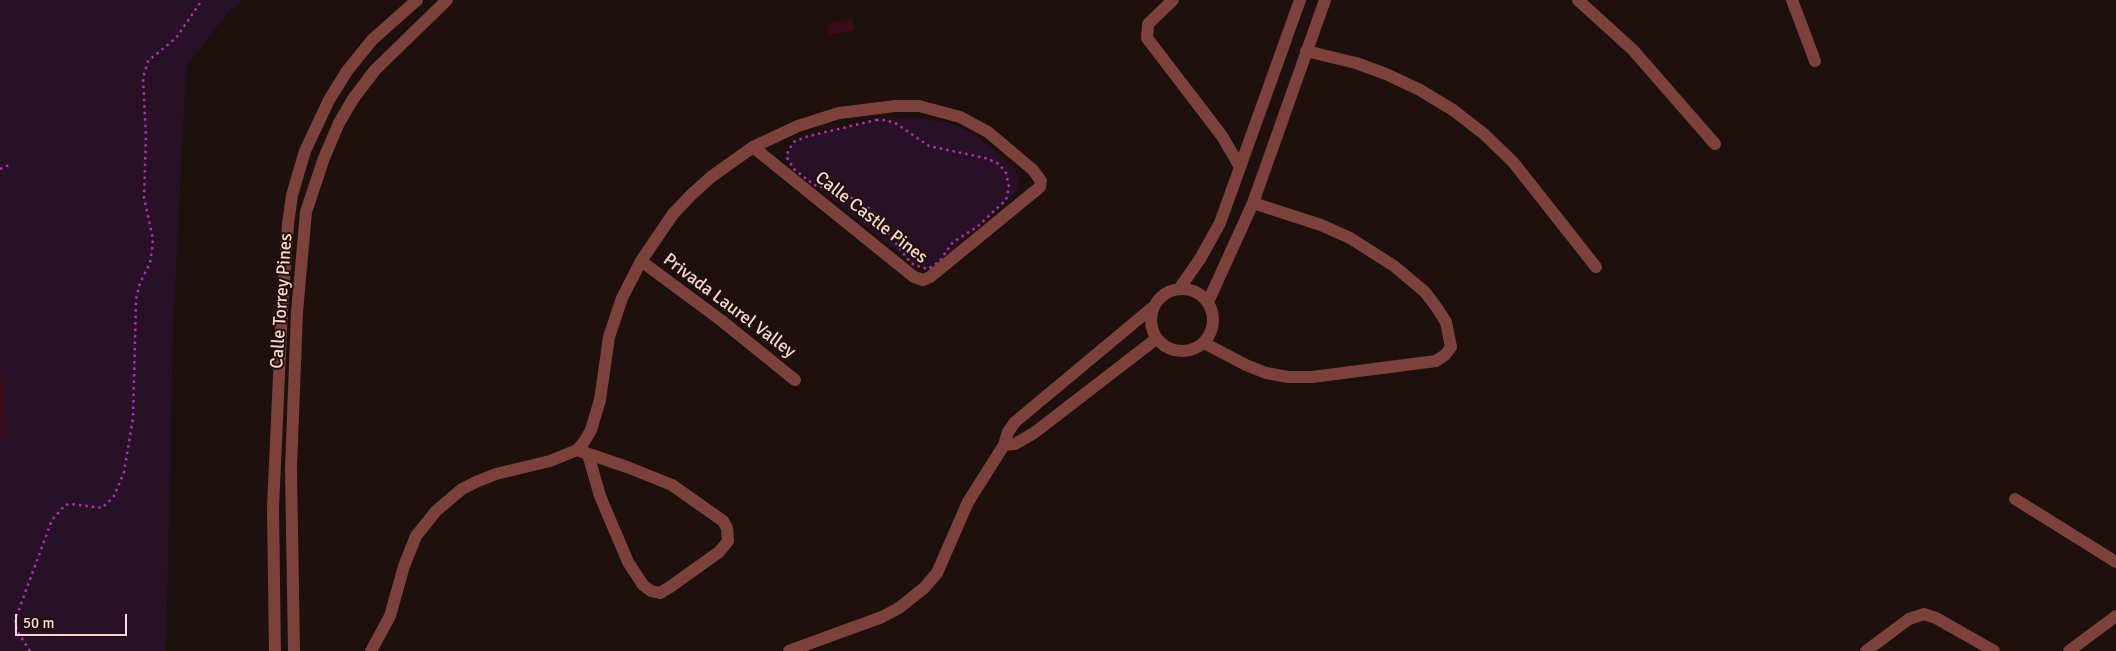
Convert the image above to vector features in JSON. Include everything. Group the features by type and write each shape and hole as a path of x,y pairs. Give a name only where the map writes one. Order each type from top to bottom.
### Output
{"street":[{"name":"Calle Torrey Pines","path":"275,651 273,508 283,289 292,195 308,144 329,100 347,71 372,40 417,0"},
{"name":"Calle Torrey Pines","path":"294,651 291,468 297,312 306,212 324,158 339,123 353,99 387,57 447,0"},
{"path":"1173,0 1148,24 1147,38 1222,136 1240,167"},
{"path":"1179,289 1212,240 1300,0"},
{"path":"1208,302 1253,203 1325,0"},
{"path":"1578,0 1633,50 1715,144"},
{"path":"1792,0 1815,61"},
{"path":"1306,51 1356,63 1386,74 1420,90 1453,110 1484,134 1513,162 1596,267"},
{"name":"Calle Castle Pines","path":"582,452 584,442 596,417 608,337 622,298 641,261 673,214 691,194 753,147 798,126 839,113 919,106 960,117 988,132 1033,170 1041,181 1040,187 930,278 923,280 914,277 753,147"},
{"path":"1204,343 1246,366 1266,373 1312,378 1436,362 1451,347 1446,322 1437,308 1425,292 1394,266 1350,238 1321,225 1253,203"},
{"name":"Privada Laurel Valley","path":"641,261 736,331 796,380"},
{"path":"789,651 882,617 906,604 924,588 937,573 968,502 1004,445 1008,432 1020,417 1153,307 1160,298 1168,292 1179,289 1190,290 1200,294 1208,302 1212,312 1211,334 1204,343 1190,350 1174,351 1164,346 1156,338 1151,318 1153,307"},
{"path":"1004,445 1015,444 1034,433 1156,338"},
{"path":"371,651 390,616 404,566 416,536 436,511 462,489 496,474 582,452 672,485 723,521 727,528 728,541 719,552 670,587 660,592 651,591 643,585 628,562 582,452"},
{"path":"2015,499 2116,562"},
{"path":"1866,651 1909,620 1924,614 1936,618 1994,651"},
{"path":"2069,651 2116,616"}],"path":[{"path":"30,651 14,620 52,520 65,505 102,508 114,496 124,472 133,418 136,299 152,250 153,239 144,198 146,136 143,78 148,61 176,38 202,0"},
{"path":"886,120 897,124 929,146 984,158 999,164 1006,173 1009,188 1006,200 977,227 952,242 939,262 928,269 910,262 870,209 842,192 814,186 794,170 787,158 788,151 794,142 805,137 886,120"},
{"path":"0,169 9,164"}],"shaded area":[{"path":"0,0 243,0 228,12 186,67 173,331 166,651 0,651"},
{"path":"852,18 855,30 829,35 827,24"},
{"path":"917,118 950,123 976,135 1014,168 1019,178 1017,191 939,262 928,269 914,265 794,169 787,158 788,151 794,142 805,137 876,120"}],"waterway":[{"path":"0,376 4,438"}]}
